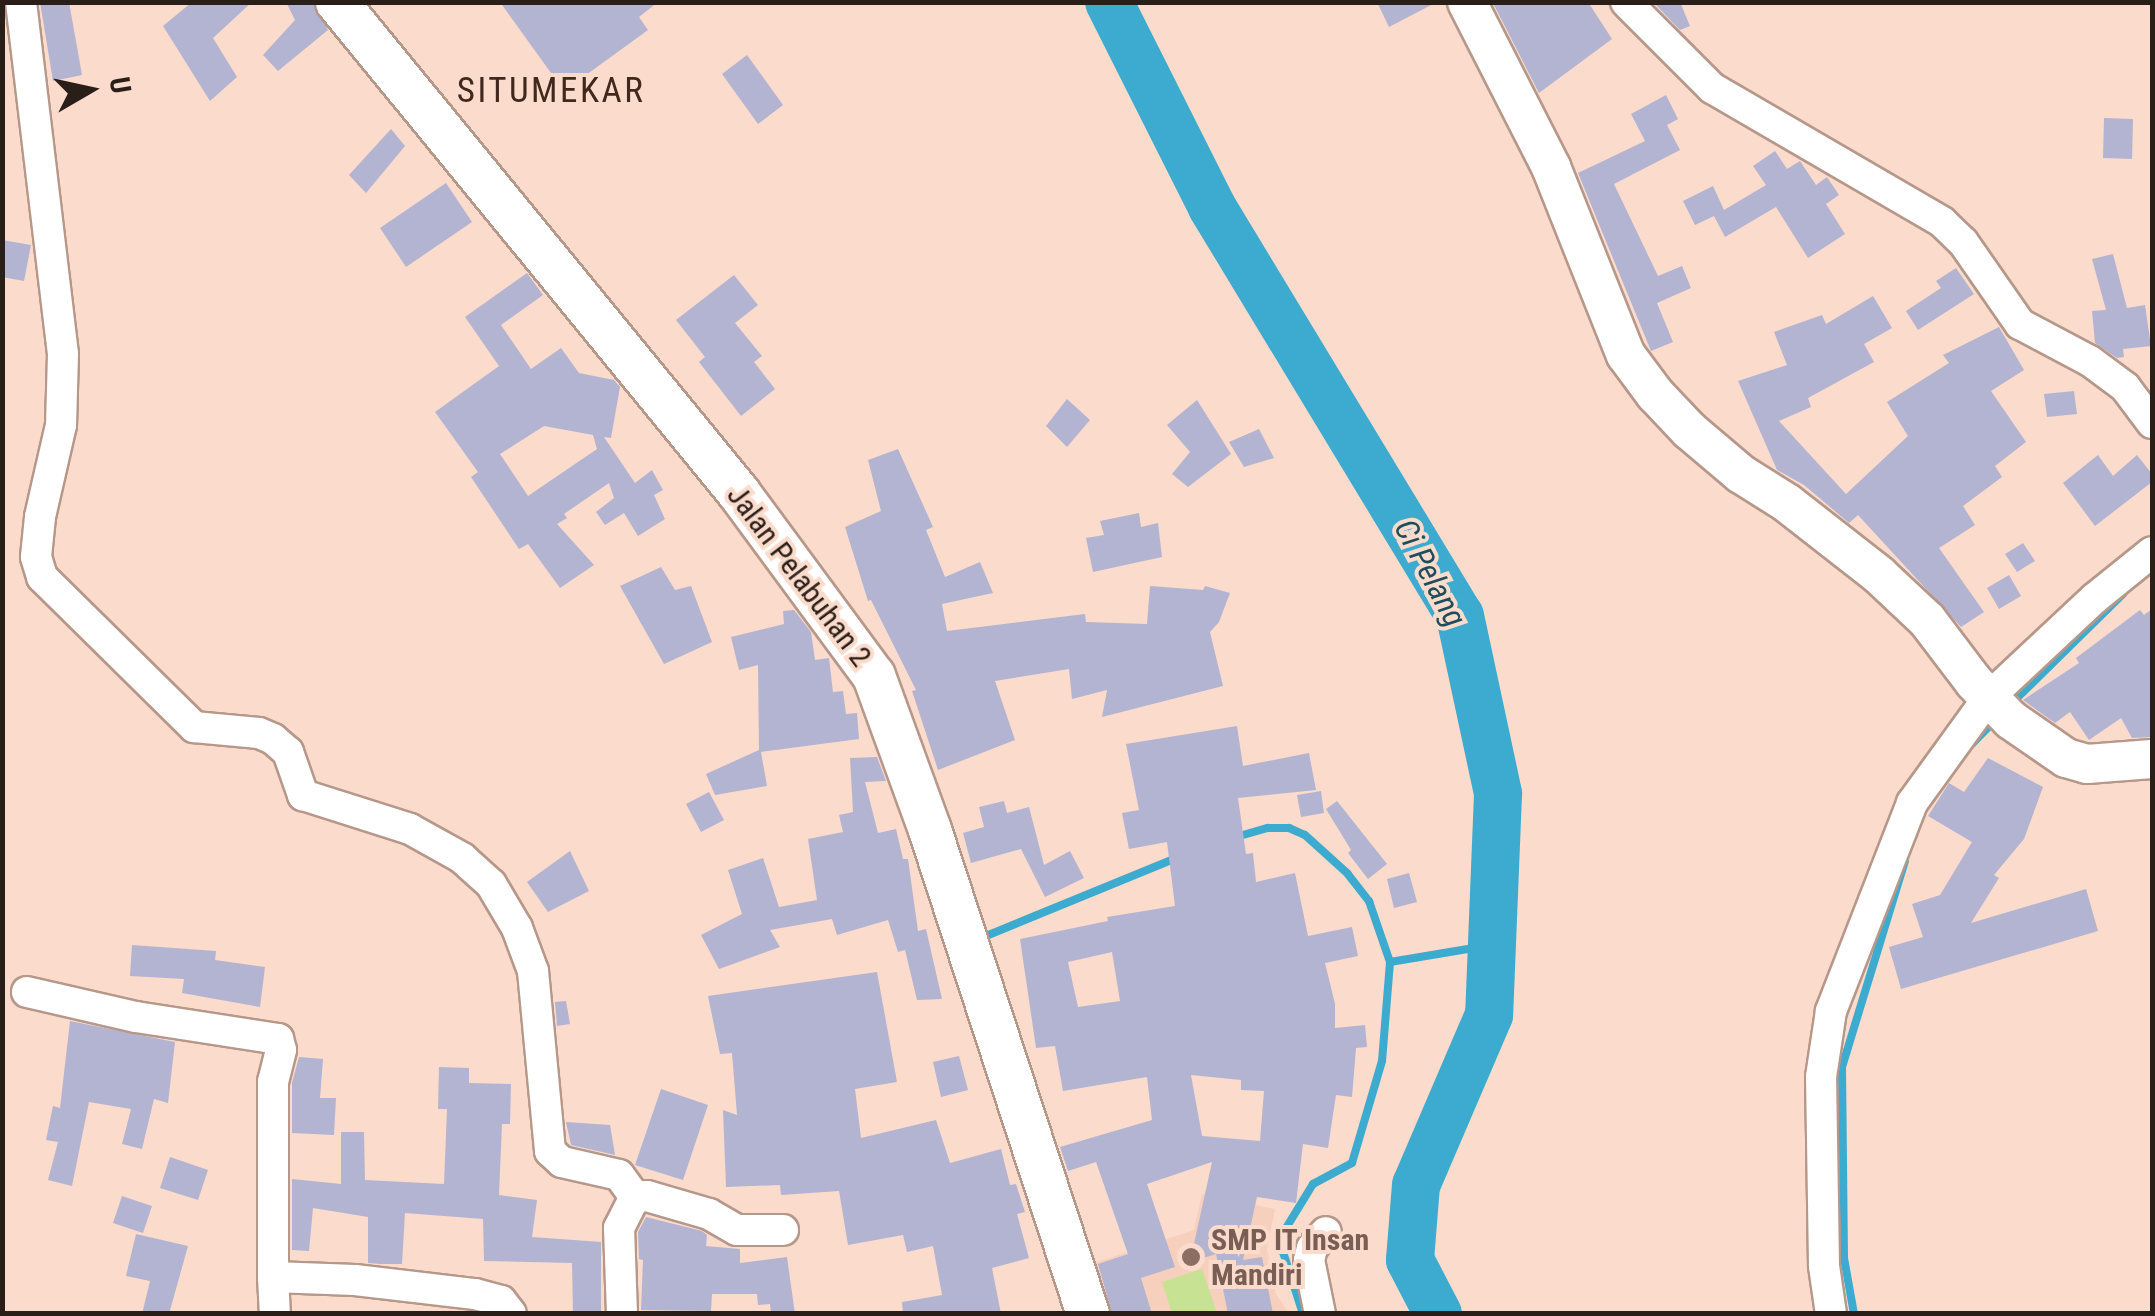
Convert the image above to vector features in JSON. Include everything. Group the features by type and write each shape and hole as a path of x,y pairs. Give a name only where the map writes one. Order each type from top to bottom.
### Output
{"main road":[{"name":"Jalan Pelabuhan 2","path":"337,2 739,493 874,676 930,830 1088,1314"}],"street":[{"path":"21,2 64,354 61,424 40,517 36,557 42,577 194,726 259,732 274,739 288,752 303,795 410,829 462,858 491,884 517,928 533,971 550,1151 562,1162 619,1175 635,1197"},
{"path":"1467,2 1551,168 1626,356 1688,430 1879,575 1927,620 1997,707 2076,761 2110,765 2152,759"},
{"path":"1626,2 1712,88 1942,222 1963,242 2020,324 2090,361 2125,387 2152,423"},
{"path":"1831,1314 1824,1266 1821,1077 1831,1011 1912,803 2095,598 2152,552"},
{"path":"27,992 136,1017 278,1039 281,1050 274,1080 276,1314"},
{"path":"635,1197 647,1196 709,1214 736,1230 783,1230"},
{"path":"622,1314 619,1228 635,1197"},
{"path":"1320,1314 1309,1260 1326,1232"},
{"path":"273,1277 355,1280 475,1294 501,1301 511,1314"}],"shaded area":[{"name":"SMP IT Insan Mandiri","path":"1202,1194 1275,1209 1267,1249 1276,1294 1289,1313 1107,1313 1091,1264 1194,1230"}],"green space":[{"path":"1202,1269 1217,1313 1172,1313 1162,1282"}],"building":[{"path":"40,2 69,2 82,75 53,81"},
{"path":"192,2 252,2 213,38 237,77 210,101 163,26"},
{"path":"286,2 313,2 328,30 278,71 263,55 295,20"},
{"path":"500,2 658,2 639,17 648,30 564,91"},
{"path":"1377,2 1437,2 1389,27"},
{"path":"1588,2 1612,39 1539,93 1494,5"},
{"path":"1653,2 1680,2 1690,26 1680,30"},
{"path":"747,55 783,105 758,124 722,74"},
{"path":"1666,95 1678,119 1667,125 1680,150 1614,184 1658,276 1682,266 1691,288 1657,303 1673,342 1651,351 1578,173 1645,141 1631,114"},
{"path":"2104,118 2133,119 2132,159 2103,158"},
{"path":"391,129 405,146 366,193 349,175"},
{"path":"1775,151 1787,169 1800,161 1816,185 1827,177 1839,195 1826,204 1845,234 1808,258 1776,207 1725,237 1714,216 1695,225 1683,201 1713,186 1724,210 1766,185 1753,166"},
{"path":"446,183 472,222 406,267 380,228"},
{"path":"2,240 31,245 24,281 2,277"},
{"path":"2113,254 2127,308 2145,305 2151,346 2123,349 2124,357 2117,358 2095,343 2092,311 2106,310 2092,259"},
{"path":"1956,268 1974,294 1918,330 1906,311 1941,288 1936,281"},
{"path":"527,273 543,295 501,325 531,369 561,348 579,373 614,380 620,387 611,438 604,437 635,483 652,470 663,490 654,495 665,519 638,536 624,513 605,525 596,512 614,498 609,483 564,514 567,518 557,524 594,565 560,588 528,544 519,549 471,477 478,472 435,412 499,366 465,317","holes":["544,426 593,435 597,449 528,496 500,454"]},
{"path":"734,275 758,305 735,323 762,356 754,362 775,389 741,416 699,362 705,357 676,320"},
{"path":"1873,296 1892,328 1864,344 1874,362 1808,398 1811,407 1779,421 1846,494 1908,436 1887,402 1949,363 1943,355 1999,327 2024,370 1991,391 2026,442 1995,466 2002,477 1963,506 1975,525 1939,548 1984,612 1961,627 1858,515 1849,523 1804,485 1777,470 1738,381 1787,365 1774,332 1822,315 1826,324"},
{"path":"2074,391 2077,414 2047,417 2044,394"},
{"path":"1067,399 1090,420 1067,447 1046,426"},
{"path":"1197,400 1231,454 1188,487 1172,474 1190,452 1167,425"},
{"path":"1259,429 1274,458 1244,467 1229,442"},
{"path":"898,449 933,527 926,530 945,577 980,562 993,593 942,604 947,631 1085,614 1086,622 1147,624 1150,586 1203,590 1205,586 1230,593 1219,622 1210,632 1223,686 1102,717 1107,690 1072,699 1069,669 995,681 1015,740 938,770 912,691 916,690 871,600 868,601 845,527 881,511 868,460"},
{"path":"2098,455 2113,476 2137,455 2152,474 2152,482 2095,526 2063,483"},
{"path":"1139,513 1141,527 1158,523 1162,557 1093,572 1086,538 1104,535 1100,521"},
{"path":"2023,543 2035,561 2017,572 2005,554"},
{"path":"661,567 675,590 691,586 712,642 664,664 620,586"},
{"path":"2009,575 2021,596 1999,609 1987,588"},
{"path":"2152,609 2152,737 2132,738 2121,718 2089,740 2070,712 2055,723 2023,700 2079,663 2076,658 2140,610 2144,615"},
{"path":"794,610 811,632 815,660 829,658 833,692 843,691 846,714 857,713 859,739 761,752 767,786 715,795 706,774 759,750 758,665 739,670 731,637 784,624 783,611"},
{"path":"1237,726 1243,766 1309,753 1316,790 1238,798 1246,854 1253,853 1256,882 1295,873 1308,936 1352,927 1358,956 1325,963 1335,1004 1335,1028 1365,1025 1367,1047 1356,1048 1352,1097 1336,1095 1328,1148 1303,1144 1296,1203 1257,1197 1243,1260 1262,1257 1273,1314 1228,1314 1216,1254 1190,1262 1212,1162 1147,1184 1175,1267 1141,1278 1152,1314 1112,1314 1098,1264 1128,1254 1096,1162 1068,1171 1060,1147 1152,1120 1147,1077 1063,1091 1055,1046 1036,1048 1020,939 1108,921 1107,917 1175,906 1167,842 1129,849 1122,813 1139,810 1126,744","holes":["1112,952 1120,1001 1078,1007 1068,962","1191,1075 1241,1080 1241,1090 1264,1091 1260,1141 1202,1136"]},
{"path":"877,757 886,781 865,782 878,833 896,829 903,859 908,859 918,931 926,929 942,999 917,1000 905,950 898,952 888,920 837,935 832,919 770,930 780,947 719,969 701,935 742,914 728,870 763,858 779,907 817,900 808,839 843,832 839,815 853,812 850,758"},
{"path":"1988,758 2043,787 2024,839 1994,875 1999,878 1971,923 2086,889 2098,931 1901,989 1889,947 1923,937 1912,904 1940,895 1972,842 1928,816 1949,783 1964,792"},
{"path":"1321,791 1324,813 1301,817 1297,795"},
{"path":"709,792 724,820 701,832 686,804"},
{"path":"1004,801 1007,813 1029,807 1044,865 1070,851 1084,878 1045,897 1021,849 971,863 963,833 984,827 979,807"},
{"path":"1337,801 1387,864 1368,879 1348,853 1351,850 1326,809"},
{"path":"570,851 589,891 548,912 527,882"},
{"path":"1409,873 1417,902 1394,908 1387,879"},
{"path":"132,945 216,951 215,960 265,967 260,1007 182,993 184,979 130,976"},
{"path":"877,972 897,1082 855,1089 861,1138 936,1120 950,1163 1001,1149 1010,1185 1016,1184 1025,1212 1017,1214 1029,1258 992,1268 1001,1314 903,1314 902,1302 942,1295 933,1246 907,1252 903,1235 848,1245 839,1191 781,1195 780,1185 726,1187 723,1110 737,1115 732,1053 720,1054 708,996"},
{"path":"566,1001 570,1024 557,1026 555,1002"},
{"path":"70,1021 175,1042 168,1103 154,1099 142,1149 122,1144 131,1109 89,1102 72,1186 48,1180 58,1142 46,1140 53,1106 60,1108"},
{"path":"959,1056 968,1090 941,1097 933,1062"},
{"path":"299,1057 323,1059 320,1098 336,1098 334,1135 292,1133 292,1083"},
{"path":"439,1067 469,1068 469,1083 511,1084 510,1124 502,1124 499,1195 537,1200 532,1237 601,1242 601,1314 573,1314 572,1263 484,1261 483,1219 405,1213 402,1264 380,1264 368,1263 368,1217 313,1208 309,1251 292,1250 292,1179 341,1184 341,1132 364,1132 365,1180 444,1184 447,1109 438,1109"},
{"path":"661,1089 708,1105 683,1180 635,1165"},
{"path":"566,1122 610,1125 615,1155 571,1145"},
{"path":"170,1157 208,1170 198,1200 160,1188"},
{"path":"122,1196 152,1206 143,1233 113,1223"},
{"path":"646,1217 702,1231 707,1235 706,1246 740,1249 740,1263 787,1257 795,1314 771,1314 770,1304 758,1305 757,1294 712,1294 711,1311 641,1310 643,1260 639,1259 638,1232"},
{"path":"136,1234 188,1246 169,1314 142,1314 150,1281 126,1276"}],"waterway":[{"name":"Ci Pelang","path":"1109,2 1212,207 1460,616 1498,794 1489,1015 1416,1185 1410,1260 1438,1314"},
{"path":"2012,703 2123,594"},
{"path":"1970,746 1995,720"},
{"path":"1236,837 1268,828 1289,828 1305,835 1347,873 1369,901 1390,962 1382,1061 1352,1163 1313,1184 1283,1233 1283,1252 1303,1314"},
{"path":"986,936 1176,858"},
{"path":"1854,1314 1844,1258 1842,1067 1905,861"},
{"path":"1390,962 1492,945"}],"place":[{"name":"SMP IT Insan Mandiri","path":"1191,1257"}],"district":[{"name":"SITUMEKAR","path":"551,91"}]}
